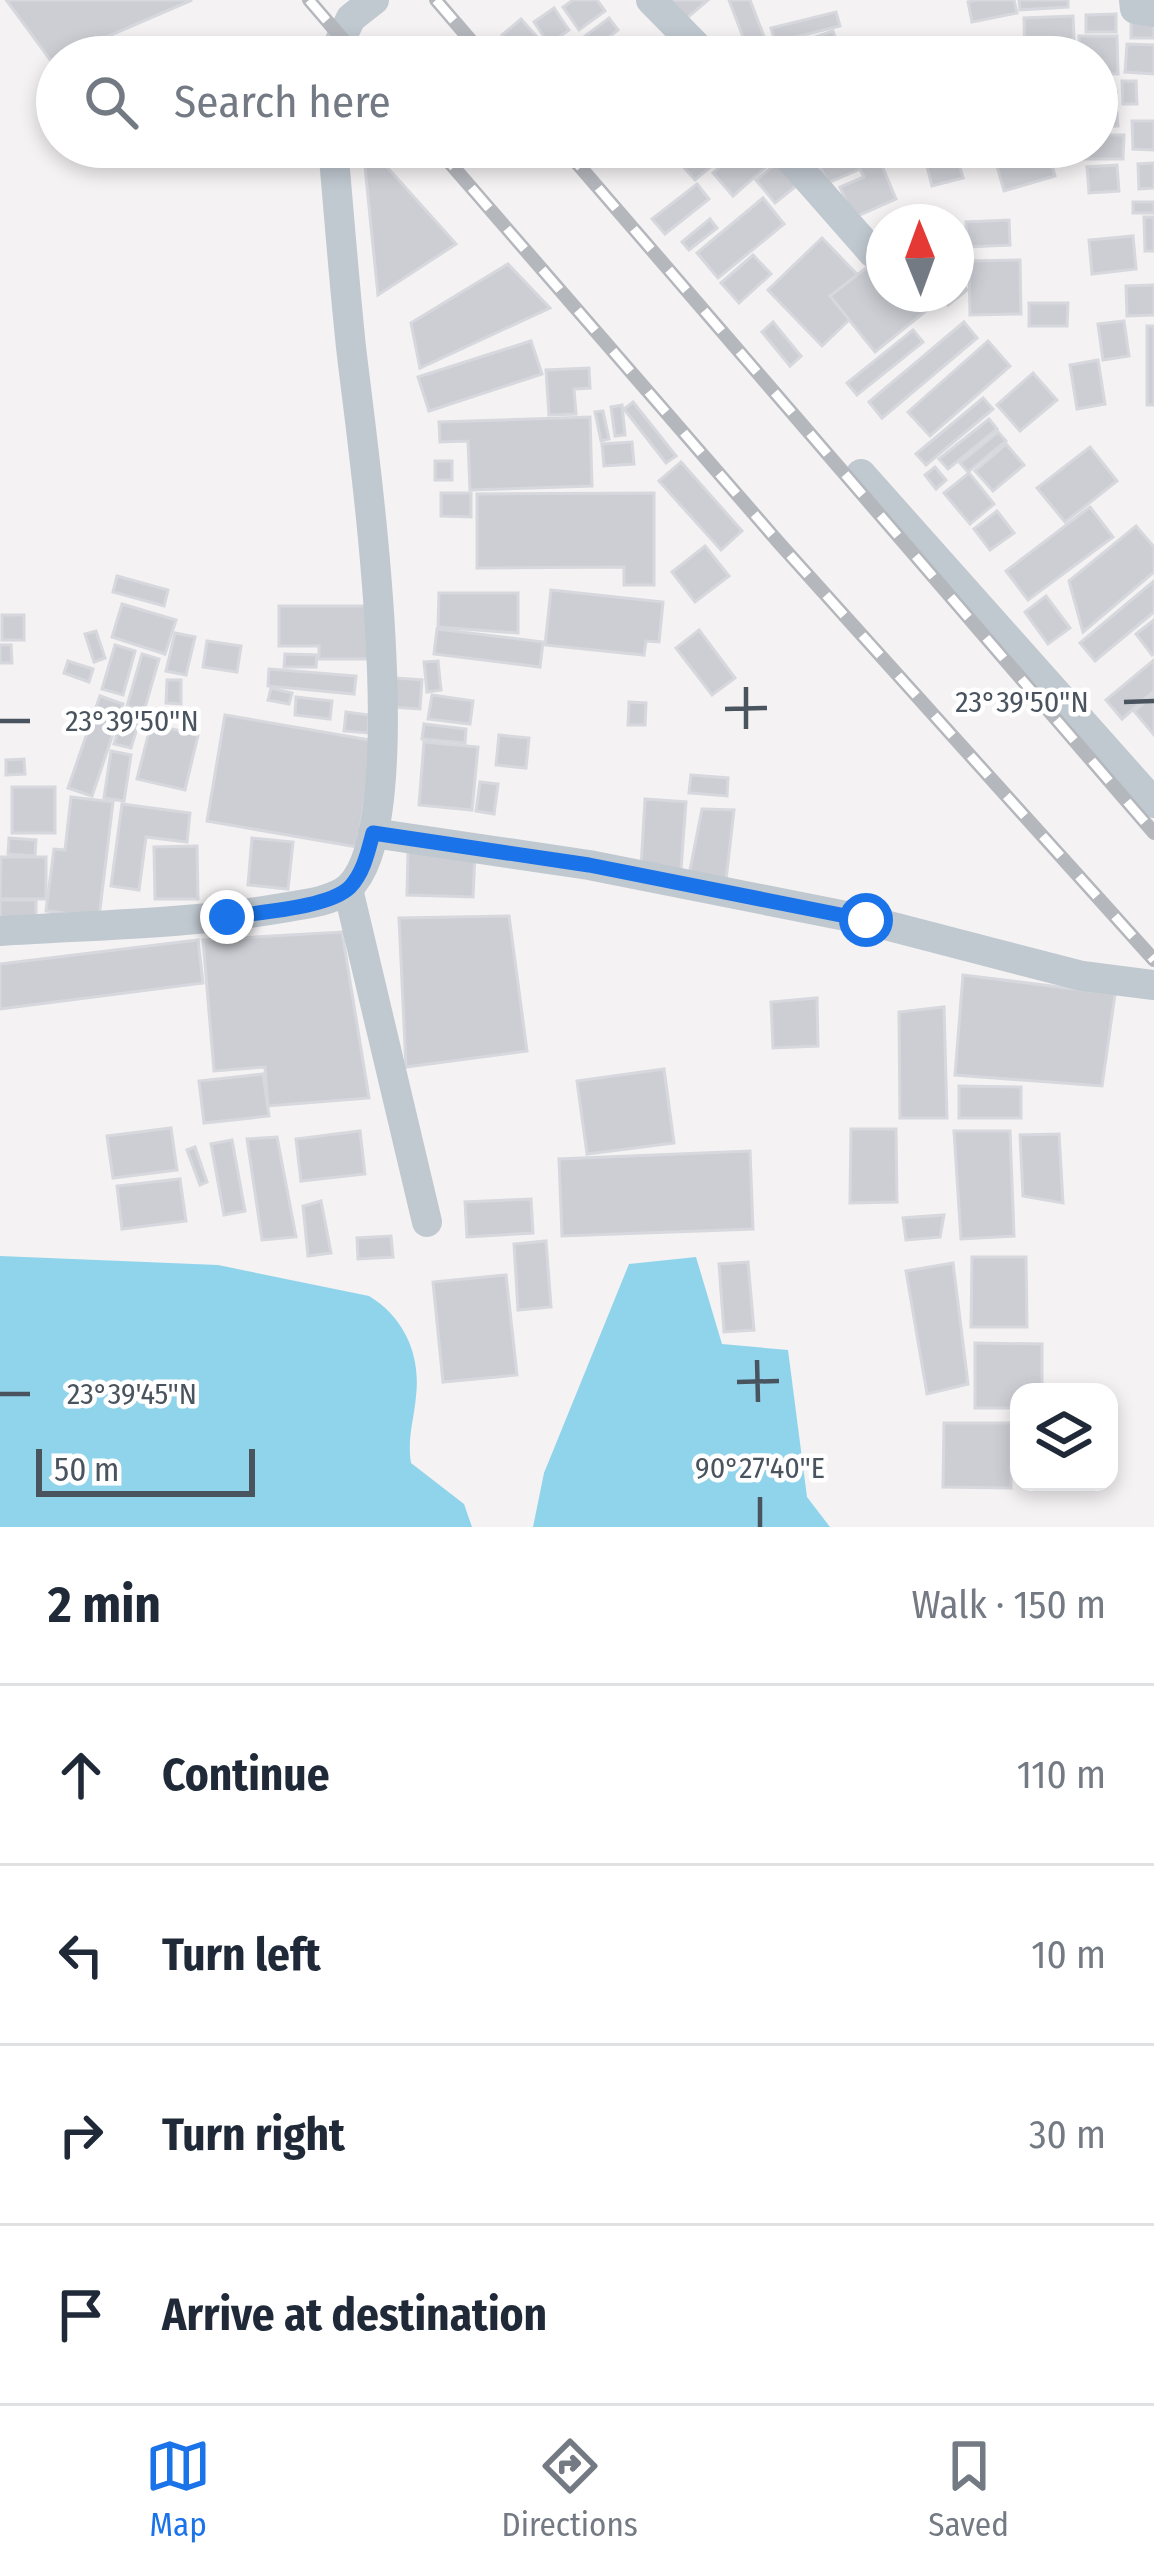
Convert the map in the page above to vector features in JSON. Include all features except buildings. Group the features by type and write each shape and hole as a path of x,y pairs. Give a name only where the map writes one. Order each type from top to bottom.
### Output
{"street":[{"path":"342,36 351,18 374,0"},
{"path":"651,0 686,36"},
{"path":"1134,0 1135,9 1154,12"},
{"path":"0,931 227,917 326,900 348,889 363,866 373,833 383,722 382,627 335,168"},
{"path":"798,168 866,245"},
{"path":"861,474 1154,803"},
{"path":"373,833 589,865 866,920 1082,976 1154,985"},
{"path":"348,889 428,1222"}],"water":[{"path":"0,1256 218,1265 369,1296 401,1326 413,1352 417,1381 411,1463 464,1504 472,1527 0,1527"},
{"path":"696,1257 722,1344 788,1350 807,1497 830,1527 533,1527 544,1473 629,1264"}],"railway":[{"path":"309,0 340,36"},
{"path":"436,0 467,36"},
{"path":"454,168 780,544 1154,960"},
{"path":"581,168 1154,833"}],"route":[{"path":"227,917 326,900 348,889 363,866 373,833 589,865 866,920"}]}
